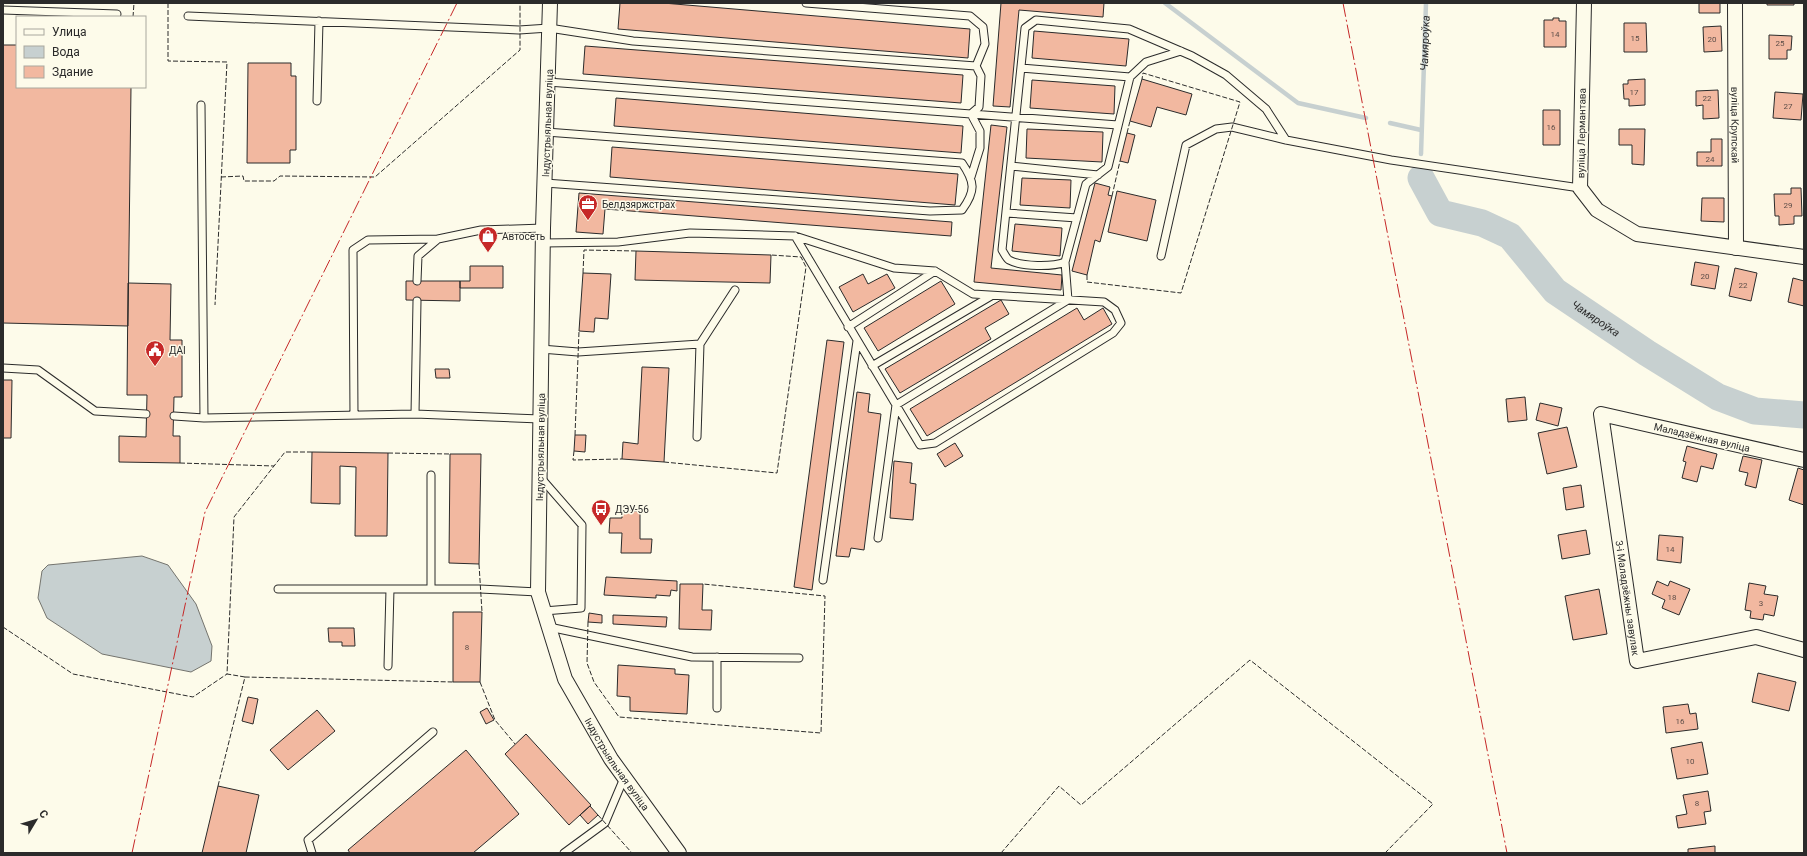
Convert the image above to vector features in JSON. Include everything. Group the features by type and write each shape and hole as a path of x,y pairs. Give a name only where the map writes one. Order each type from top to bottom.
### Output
{"street":[{"name":"Індустрыяльная вуліца","path":"550,3 543,228 538,592 565,679 611,759 679,853"},
{"name":"вуліца Лермантава","path":"1584,3 1580,188 1597,210 1637,234 1804,257"},
{"name":"вуліца Крупскай","path":"1735,3 1736,248"},
{"name":"Маладзёжная вуліца","path":"1601,414 1804,460"},
{"name":"3-і Маладзёжны завулак","path":"1601,414 1637,660 1756,637 1804,650"}],"lane":[{"path":"806,3 970,16 983,27 985,44 976,66 981,76 979,107 971,114"},
{"path":"3,10 117,14"},
{"path":"188,16 519,30 549,28 633,42 976,66"},
{"path":"1065,262 1056,266 1019,263 1008,259 1002,250 1025,28 1036,20 1129,29 1181,51 1226,75 1266,109 1286,140"},
{"path":"317,101 319,21"},
{"path":"1068,300 1065,262 1086,184 1108,167 1130,77 1146,62 1181,51"},
{"path":"1021,68 1130,77"},
{"path":"548,82 1118,125"},
{"path":"201,105 204,418"},
{"path":"545,183 938,210 962,210 971,197 972,177 980,148 980,131 971,114"},
{"path":"1161,256 1186,145 1216,129 1232,127 1286,140 1391,160 1580,188"},
{"path":"546,132 962,163 972,177"},
{"path":"1010,166 1098,175"},
{"path":"1006,213 1077,218"},
{"path":"354,415 353,250 368,240 438,240 481,230 543,228"},
{"path":"543,243 618,242 690,233 795,236 894,268 935,271 973,294 1104,302 1115,310 1120,323 1114,333 935,443 920,445 795,236"},
{"path":"417,281 418,256 438,240"},
{"path":"848,326 935,271"},
{"path":"697,437 700,344 735,290"},
{"path":"872,366 991,295"},
{"path":"896,405 1068,300"},
{"path":"415,414 417,301"},
{"path":"823,580 857,341"},
{"path":"541,349 578,352 700,344"},
{"path":"3,368 38,370 96,411 146,414"},
{"path":"878,538 896,405"},
{"path":"174,416 204,418 415,414 540,419"},
{"path":"431,474 431,589"},
{"path":"539,476 582,525 581,608 544,611"},
{"path":"278,589 480,589 538,592"},
{"path":"388,666 390,589"},
{"path":"549,628 692,656 799,658"},
{"path":"717,657 717,708"},
{"path":"312,853 308,840 433,732"},
{"path":"564,853 605,823 624,778"}],"water":[{"path":"142,556 168,565 196,604 212,646 211,661 191,672 102,654 47,618 38,598 42,571 48,565"}],"building":[{"path":"620,3 663,3 970,29 968,58 618,29"},
{"path":"1001,3 1104,3 1103,17 1019,10 1010,107 993,106"},
{"path":"1699,3 1720,3 1720,13 1699,13"},
{"path":"1767,3 1794,3 1794,5 1767,5"},
{"path":"1553,18 1559,18 1559,21 1566,21 1566,47 1544,47 1544,20 1553,20"},
{"path":"1624,23 1646,23 1647,52 1624,52"},
{"path":"1721,26 1722,51 1704,52 1703,27"},
{"path":"1034,31 1129,39 1126,66 1032,58"},
{"path":"1769,35 1792,36 1791,50 1787,50 1787,59 1769,59"},
{"path":"3,45 16,45 16,88 131,88 128,326 3,323"},
{"path":"585,46 963,75 961,103 583,74"},
{"path":"248,63 291,63 291,76 296,76 296,150 290,150 290,163 247,163"},
{"path":"1142,79 1192,94 1186,115 1157,107 1151,127 1130,121"},
{"path":"1645,79 1645,105 1629,106 1629,99 1624,99 1623,84 1628,84 1628,80"},
{"path":"1032,80 1115,86 1114,114 1030,108"},
{"path":"1718,90 1719,118 1703,119 1703,105 1696,106 1696,91"},
{"path":"1775,92 1803,94 1801,120 1773,118"},
{"path":"616,98 963,126 961,153 614,126"},
{"path":"1543,110 1560,110 1560,145 1543,145"},
{"path":"991,125 1007,127 991,268 1062,275 1061,290 974,282"},
{"path":"1027,129 1103,132 1102,162 1026,158"},
{"path":"1619,129 1645,129 1644,165 1632,164 1632,145 1619,145"},
{"path":"1127,133 1135,135 1128,163 1120,161"},
{"path":"1711,139 1722,139 1722,166 1697,166 1697,152 1711,152"},
{"path":"612,147 958,174 955,205 610,177"},
{"path":"1022,178 1071,180 1070,208 1020,205"},
{"path":"1095,183 1110,187 1108,195 1112,196 1100,242 1095,240 1087,275 1072,271"},
{"path":"1791,188 1801,188 1802,216 1794,216 1794,224 1779,225 1779,216 1775,216 1774,194 1791,194"},
{"path":"1117,191 1156,200 1147,241 1108,232"},
{"path":"579,193 952,222 951,236 605,209 603,234 576,232"},
{"path":"1702,198 1724,198 1724,222 1701,221"},
{"path":"1015,224 1062,228 1060,256 1012,251"},
{"path":"636,251 771,255 770,283 635,280"},
{"path":"1695,262 1719,266 1715,289 1691,285"},
{"path":"470,266 503,266 503,288 460,288 460,281 470,281"},
{"path":"1735,268 1757,273 1751,301 1729,296"},
{"path":"583,273 611,274 608,319 595,318 594,332 579,331"},
{"path":"863,274 868,284 887,274 895,288 853,312 839,287"},
{"path":"1793,278 1804,281 1804,306 1788,302"},
{"path":"406,281 460,281 460,301 406,300"},
{"path":"941,281 955,304 878,351 864,328"},
{"name":"ДАІ","path":"128,283 171,284 170,340 182,340 182,397 174,397 173,436 180,436 180,463 119,462 119,436 146,437 147,395 127,395"},
{"path":"1001,300 1009,314 985,328 991,339 900,393 885,369"},
{"path":"1077,308 1084,320 1103,308 1112,324 927,436 910,409"},
{"path":"827,340 844,342 812,590 794,587"},
{"path":"642,367 669,368 664,462 622,459 623,442 638,444"},
{"path":"435,369 449,369 450,378 436,378"},
{"path":"3,380 12,380 11,438 3,438"},
{"path":"857,392 870,394 868,412 881,414 864,550 851,548 849,557 836,556"},
{"path":"1525,397 1527,420 1508,422 1506,399"},
{"path":"1540,403 1562,408 1558,426 1536,420"},
{"path":"1567,427 1577,467 1547,474 1538,433"},
{"path":"575,435 586,435 585,452 574,451"},
{"path":"955,443 963,456 945,467 937,454"},
{"path":"1687,446 1717,454 1713,469 1701,466 1697,482 1682,478 1686,462 1683,461"},
{"path":"312,452 388,453 387,536 355,536 356,467 340,466 340,504 311,503"},
{"path":"450,454 481,454 479,564 449,563"},
{"path":"1743,456 1762,460 1756,488 1745,485 1748,473 1739,471"},
{"path":"894,461 912,463 910,483 916,484 913,520 890,518"},
{"path":"1798,468 1804,470 1804,505 1789,500"},
{"path":"1581,485 1584,507 1566,510 1563,488"},
{"path":"622,511 640,511 640,539 652,539 651,553 621,553 622,533 609,533 610,518 622,518"},
{"path":"1586,530 1590,554 1562,559 1558,535"},
{"path":"1659,535 1683,537 1681,563 1657,560"},
{"path":"606,577 677,581 677,591 671,590 670,596 656,595 656,598 604,595"},
{"path":"1657,581 1668,586 1670,581 1690,589 1679,615 1662,608 1665,600 1652,594"},
{"path":"1749,583 1766,586 1764,594 1778,596 1774,616 1764,614 1763,620 1750,618 1751,611 1745,610"},
{"path":"680,584 703,584 702,610 712,610 711,630 679,629"},
{"path":"1599,589 1607,634 1573,640 1565,596"},
{"path":"453,612 482,612 480,682 453,682"},
{"path":"589,613 602,615 602,623 588,622"},
{"path":"613,615 667,617 666,627 613,624"},
{"path":"328,628 354,628 355,646 342,646 342,642 329,642"},
{"path":"618,665 675,669 675,674 689,675 687,714 630,711 630,697 617,696"},
{"path":"1758,673 1796,682 1789,711 1752,702"},
{"path":"248,697 258,699 253,724 242,721"},
{"path":"1688,704 1690,714 1696,713 1698,729 1666,733 1663,707"},
{"path":"487,708 494,720 486,724 480,712"},
{"path":"317,710 335,731 288,770 270,750"},
{"path":"526,734 591,805 569,825 505,754"},
{"path":"1702,742 1708,774 1677,779 1671,748"},
{"path":"466,750 519,814 473,853 350,853 348,850"},
{"path":"218,786 259,795 246,853 202,853"},
{"path":"1708,791 1711,811 1704,812 1706,824 1678,828 1676,816 1687,814 1683,795"},
{"path":"590,806 598,815 588,824 580,815"},
{"path":"1715,846 1715,853 1688,853 1688,849"}],"waterway":[{"path":"1165,3 1298,103 1366,118"},
{"name":"Чамяроўка","path":"1421,154 1426,3"},
{"path":"1390,123 1421,130"},
{"name":"Чамяроўка","path":"1421,178 1440,213 1482,223 1510,236 1555,291 1647,353 1718,397 1755,411 1804,415"}],"fence":[{"path":"133,16 134,3"},
{"path":"168,3 168,61 227,62 215,305"},
{"path":"221,177 243,176 244,181 274,181 280,176 375,177 520,50 520,3"},
{"path":"1087,275 1087,282 1181,293 1240,102 1143,73 1142,79"},
{"path":"1127,133 1130,121"},
{"path":"1112,196 1120,161"},
{"path":"583,273 584,250 636,251"},
{"path":"664,462 777,473 806,267 801,257 771,255"},
{"path":"575,435 579,331"},
{"path":"574,451 573,460 622,459"},
{"path":"245,677 227,674 234,517 285,452 312,452"},
{"path":"388,453 450,454"},
{"path":"180,463 274,466"},
{"path":"479,564 482,612"},
{"path":"588,622 587,663 594,682 619,717 821,733 825,596 703,584"},
{"path":"3,627 73,674 193,697 227,674"},
{"path":"1001,853 1059,786 1081,805 1250,660 1433,804 1385,853"},
{"path":"218,786 245,677 453,682"},
{"path":"480,682 495,720 515,744"},
{"path":"598,815 632,853"}],"power":[{"path":"132,853 205,512 457,3"},
{"path":"1343,3 1507,853"}],"place":[{"name":"Белдзяржстрах","path":"588,221"},
{"name":"Автосеть","path":"488,253"},
{"name":"ДАІ","path":"155,367"},
{"name":"ДЭУ-56","path":"601,526"}]}
